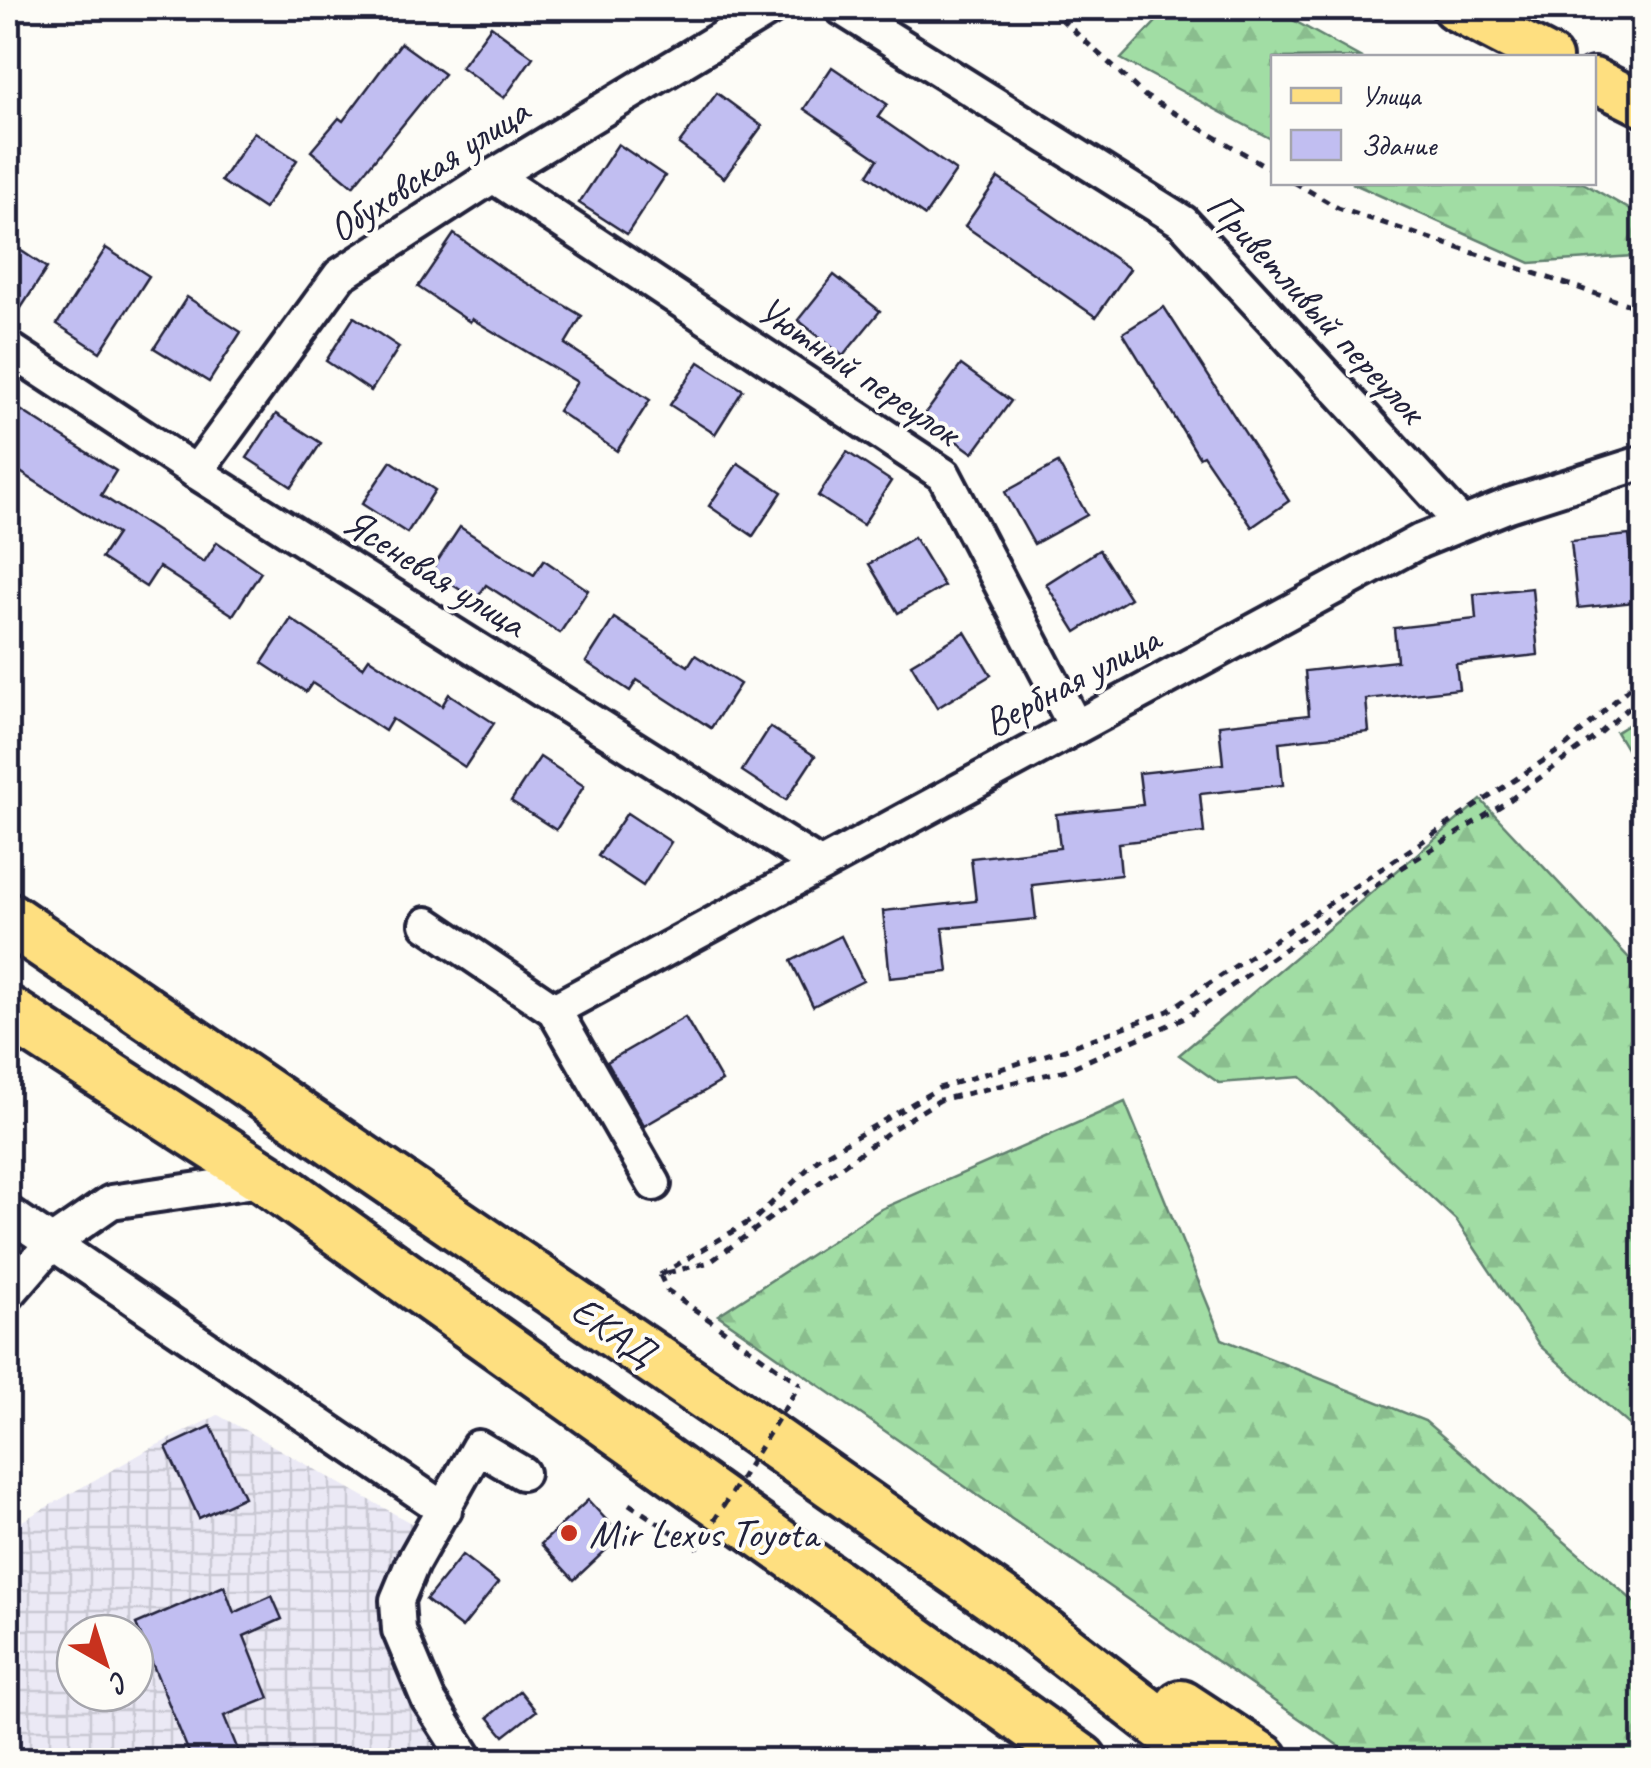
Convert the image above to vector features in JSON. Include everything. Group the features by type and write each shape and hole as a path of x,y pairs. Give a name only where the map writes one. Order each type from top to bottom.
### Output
{"highway":[{"name":"ЕКАД","path":"8,918 604,1323 1008,1606 1207,1760"},
{"name":"ЕКАД","path":"8,1012 267,1178 1082,1760"},
{"path":"1008,1606 1193,1712 1262,1760"}],"main road":[{"path":"1454,8 1544,55"},
{"path":"1596,81 1644,105"}],"street":[{"name":"Обуховская улица","path":"196,472 340,275 492,176 770,8"},
{"name":"Приветливый переулок","path":"842,8 1184,222 1461,523"},
{"name":"Уютный переулок","path":"492,176 944,475 1075,726"},
{"name":"Ясеневая улица","path":"8,348 196,472 819,865"},
{"name":"Вербная улица","path":"554,1010 1420,541 1461,523 1644,462"},
{"path":"428,924 554,1010 654,1184"},
{"path":"8,1294 53,1242 111,1202 267,1178"},
{"path":"8,1213 445,1510"},
{"path":"467,1760 428,1699 399,1630 396,1600 478,1447 522,1472"}],"path":[{"path":"1049,8 1145,96 1271,169"},
{"path":"1299,185 1338,208 1639,308 1644,352"},
{"path":"660,1274 757,1218 818,1159 940,1088 1065,1050 1168,1011 1567,745 1644,674"},
{"path":"660,1274 710,1262 896,1126 940,1100 1066,1070 1186,1017 1392,874 1507,802 1598,735 1644,694"},
{"path":"628,1504 696,1548 800,1384 668,1290 660,1274"}],"shaded area":[{"path":"218,1415 418,1527 387,1576 382,1607 391,1638 445,1760 8,1760 8,1529"}],"green space":[{"path":"1169,8 1271,8 1356,55 1271,55 1271,139 1121,59"},
{"path":"1356,185 1587,185 1643,217 1643,239 1633,256 1530,263"},
{"path":"1643,716 1643,777 1616,732"},
{"path":"1481,800 1643,973 1643,1437 1540,1346 1456,1220 1301,1077 1219,1083 1179,1055"},
{"path":"1125,1102 1222,1339 1425,1421 1639,1606 1643,1601 1643,1760 1359,1760 718,1315 881,1209"}],"building":[{"path":"491,26 533,57 504,98 461,67"},
{"path":"401,43 444,74 353,186 311,151 339,118 343,121"},
{"path":"832,67 887,104 878,117 956,171 925,216 868,175 878,159 804,109"},
{"path":"717,93 762,126 724,178 679,144"},
{"path":"254,132 297,160 264,209 221,181"},
{"path":"618,144 665,176 627,234 579,203"},
{"path":"998,178 1130,269 1096,317 965,226"},
{"path":"454,234 582,316 565,344 650,400 617,451 558,411 577,382 472,319 470,322 418,287"},
{"path":"8,242 47,268 8,328"},
{"path":"106,248 149,276 100,352 57,324"},
{"path":"834,275 880,311 843,356 798,320"},
{"path":"187,297 241,332 209,382 154,348"},
{"path":"1164,307 1289,501 1252,527 1203,455 1199,457 1123,333"},
{"path":"354,317 399,347 371,391 326,361"},
{"path":"699,362 743,390 715,434 670,405"},
{"path":"961,365 1011,401 973,453 923,417"},
{"path":"8,402 116,471 101,495 204,562 217,542 261,572 233,615 159,567 146,587 101,558 117,534 8,464"},
{"path":"276,414 321,443 292,487 247,458"},
{"path":"847,452 891,481 863,525 818,496"},
{"path":"391,461 435,490 407,533 362,504"},
{"path":"738,463 782,492 753,536 709,506"},
{"path":"1058,463 1087,515 1034,544 1005,492"},
{"path":"460,527 534,575 544,560 588,590 560,633 486,585 476,600 431,571"},
{"path":"1629,535 1636,602 1578,608 1571,541"},
{"path":"914,537 944,586 898,613 869,564"},
{"path":"1099,550 1130,598 1076,632 1046,584"},
{"path":"1532,588 1538,655 1456,664 1459,689 1366,699 1369,732 1279,742 1283,785 1200,794 1204,833 1118,843 1121,875 1032,885 1036,919 943,928 948,972 890,978 883,911 976,901 971,858 1060,848 1056,814 1143,805 1139,773 1223,764 1219,725 1309,715 1305,671 1397,661 1394,628 1476,619 1474,594"},
{"path":"614,618 688,666 695,655 740,684 711,728 637,680 630,691 586,662"},
{"path":"291,619 363,667 369,658 442,706 449,694 494,723 465,767 392,719 385,731 312,683 306,692 262,663"},
{"path":"965,632 991,675 937,708 911,664"},
{"path":"770,727 815,756 786,800 742,771"},
{"path":"540,757 584,786 556,830 511,801"},
{"path":"627,813 671,842 643,886 598,856"},
{"path":"841,936 863,981 813,1006 791,961"},
{"path":"685,1017 722,1081 644,1126 607,1062"},
{"path":"211,1426 244,1497 199,1518 166,1447"},
{"path":"588,1500 621,1536 574,1580 541,1544"},
{"path":"462,1555 498,1583 462,1628 426,1600"},
{"path":"224,1586 234,1613 272,1596 282,1619 244,1636 269,1698 224,1716 242,1760 192,1760 155,1670 155,1616"},
{"path":"520,1691 536,1711 504,1736 488,1717"}],"place":[{"name":"Mir Lexus Toyota","path":"569,1533"}]}
